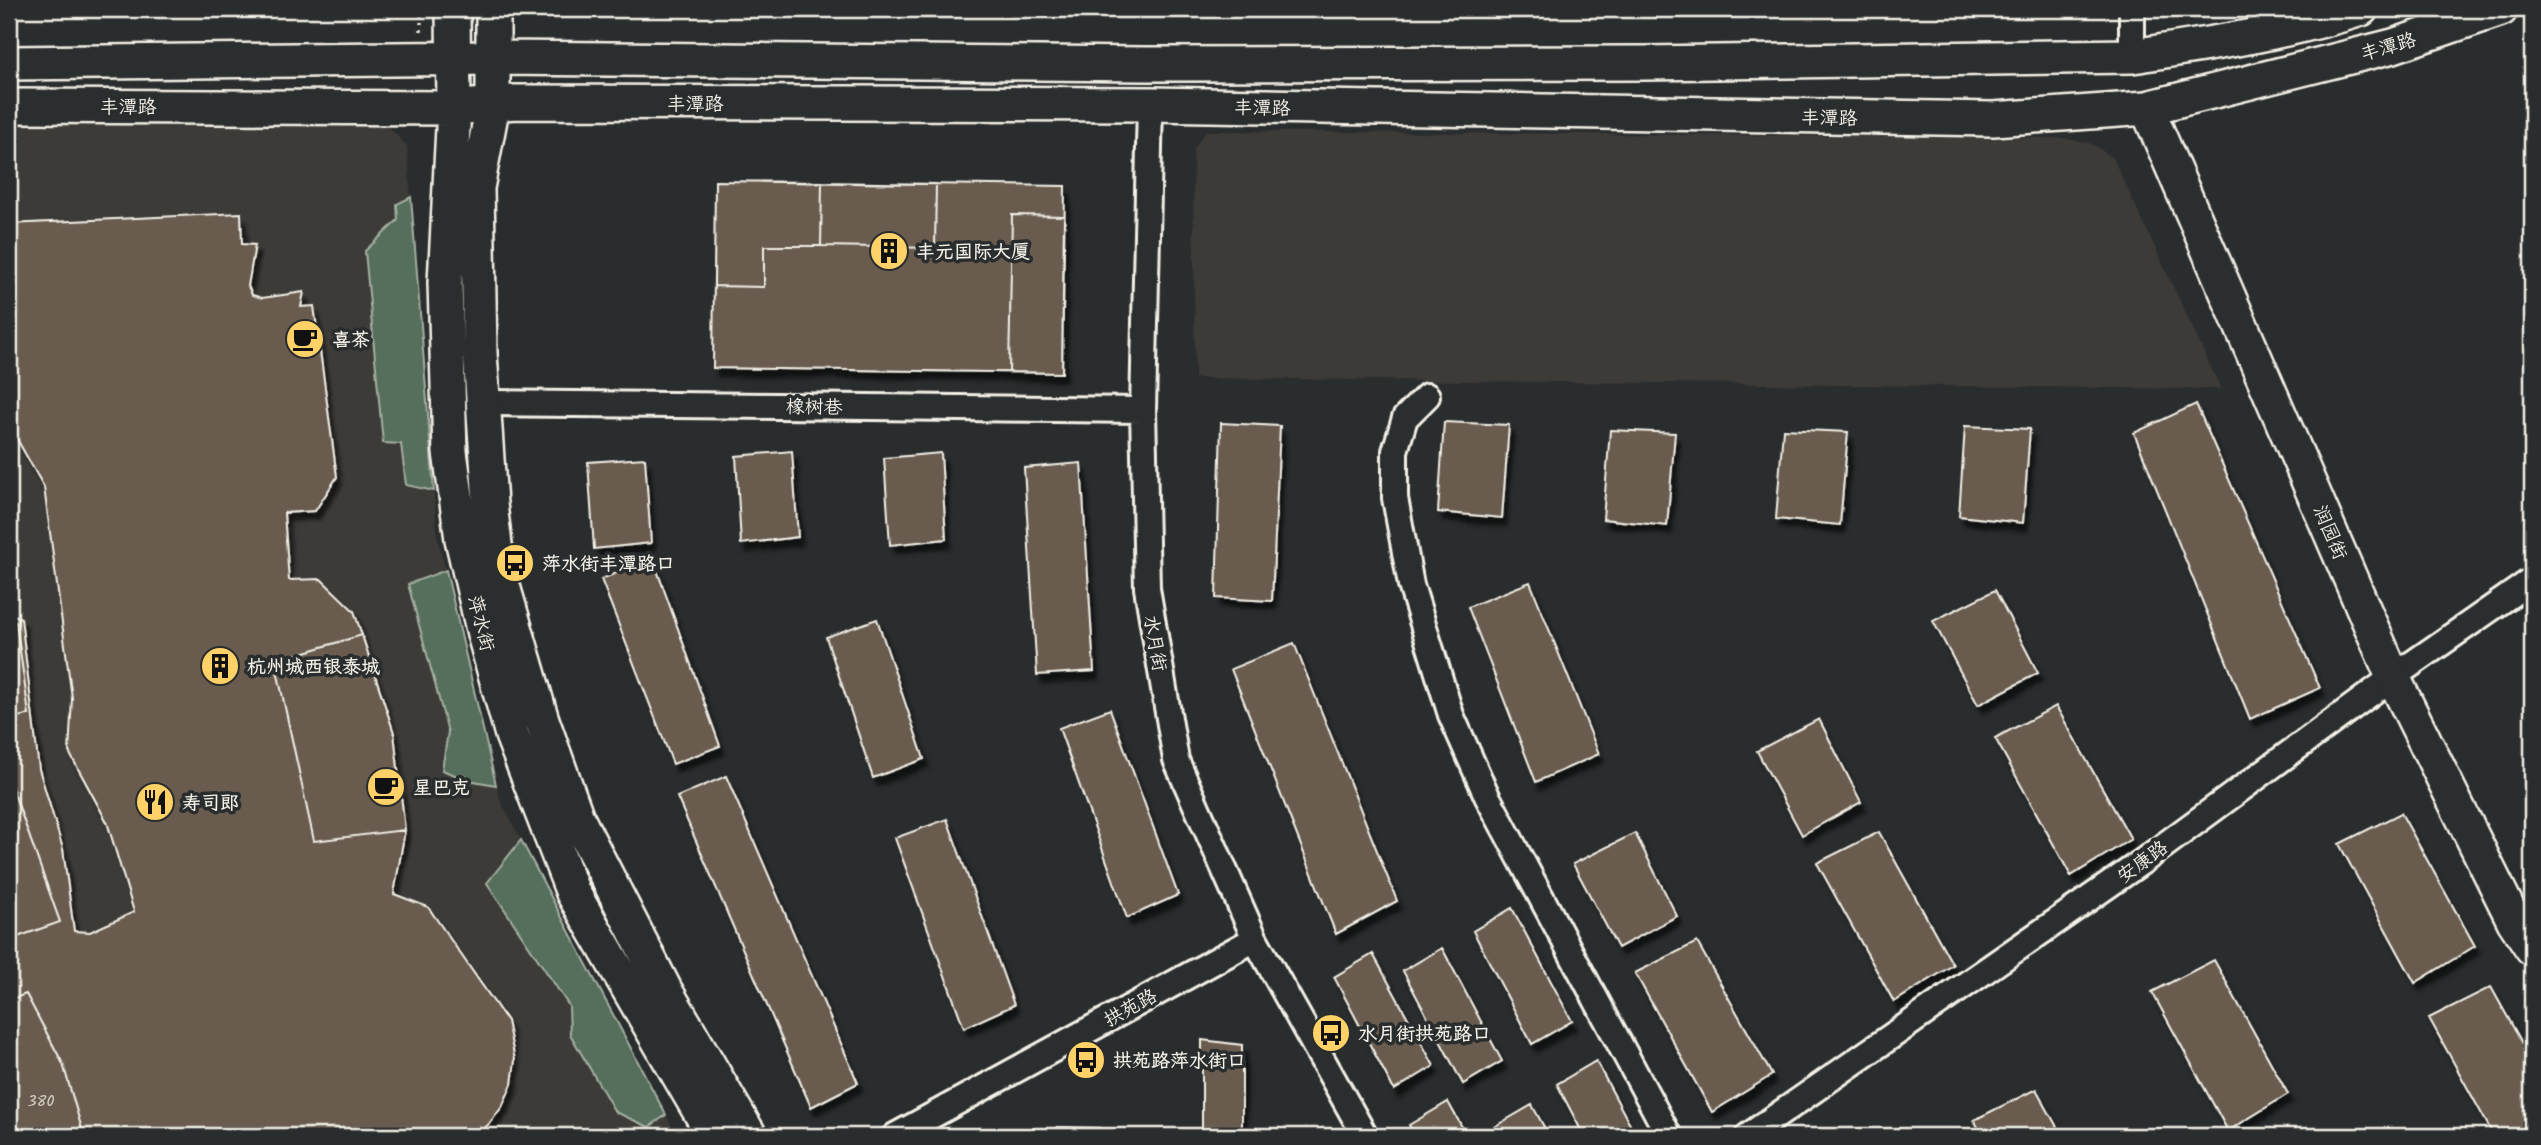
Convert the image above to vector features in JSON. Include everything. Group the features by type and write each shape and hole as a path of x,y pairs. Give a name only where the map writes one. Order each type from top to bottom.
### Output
{"main road":[{"name":"萍水街","path":"453,9 454,108 445,283 450,452 462,539 484,634 512,735 573,893 714,1136"},
{"name":"萍水街","path":"493,9 493,104 477,188 484,403 490,504 498,569 546,733 577,818 666,990 750,1136"},
{"path":"9,63 493,58 1202,64 1645,63 2132,56 2209,44 2332,18 2361,9"},
{"name":"丰潭路","path":"9,106 454,108 493,104 1150,104 1993,119 2147,108 2393,46 2501,9"},
{"name":"润园街","path":"2147,108 2393,677 2514,921 2532,948"}],"street":[{"path":"2132,9 2132,56"},
{"name":"水月街","path":"1150,104 1143,410 1147,588 1176,760 1255,939 1365,1136"},
{"path":"1427,396 1405,418 1395,451 1395,498 1411,585 1451,715 1487,796 1669,1136"},
{"name":"橡树巷","path":"484,403 1143,410"},
{"name":"安康路","path":"1748,1136 2143,861 2393,677 2532,580"},
{"name":"拱苑路","path":"895,1136 1255,939"}],"shaded area":[{"name":"杭州城西银泰城","path":"383,121 407,146 437,535 500,800 677,1136 9,1136 9,124"},
{"path":"1206,131 2064,138 2092,144 2113,158 2221,389 1195,378 1193,150"}],"green space":[{"path":"411,197 434,491 406,485 401,444 383,443 365,251 398,220 397,204"},
{"path":"446,570 496,785 468,780 442,770 448,732 408,584"},
{"path":"521,840 666,1115 649,1127 615,1112 570,1034 569,1006 487,883"}],"building":[{"path":"715,181 822,182 821,246 764,246 764,287 714,286"},
{"name":"丰元国际大厦","path":"715,181 1065,186 1062,373 713,368"},
{"path":"822,182 936,184 935,248 821,246"},
{"name":"杭州城西银泰城","path":"241,213 242,244 255,245 248,286 252,295 262,298 304,292 301,307 314,306 337,477 315,511 284,513 289,580 321,579 354,611 394,733 405,830 394,894 428,907 507,1021 515,1060 512,1084 502,1107 475,1136 84,1136 63,1064 26,994 9,1000 9,940 60,922 9,779 9,718 29,715 16,622 9,623 9,613 21,618 39,769 63,849 74,931 90,932 134,912 107,822 69,752 72,698 44,487 9,425 9,224"},
{"path":"1012,215 1064,216 1062,373 1009,372"},
{"path":"2196,404 2320,688 2250,719 2134,433"},
{"path":"1444,422 1509,425 1502,518 1438,512"},
{"path":"1221,423 1280,426 1272,601 1216,598"},
{"path":"1965,426 2030,429 2023,523 1959,516"},
{"path":"1783,429 1848,432 1840,525 1776,519"},
{"path":"1610,430 1675,433 1667,526 1603,519"},
{"path":"792,451 798,537 741,544 736,456"},
{"path":"941,453 946,539 890,545 884,458"},
{"path":"645,458 651,543 594,549 588,462"},
{"path":"1081,463 1094,671 1037,675 1024,468"},
{"path":"653,559 720,746 673,764 601,579"},
{"path":"1530,582 1599,754 1536,782 1468,607"},
{"path":"1995,590 2038,673 1978,705 1933,621"},
{"path":"877,619 924,759 873,778 826,637"},
{"path":"16,622 29,715 9,718 9,623"},
{"path":"362,635 394,733 405,830 314,841 275,661"},
{"path":"1294,643 1397,901 1336,934 1231,669"},
{"path":"2056,706 2131,839 2071,876 1995,738"},
{"path":"1110,709 1178,895 1127,918 1059,728"},
{"path":"1819,719 1861,802 1802,835 1757,751"},
{"path":"726,776 858,1083 811,1107 677,797"},
{"path":"9,779 60,922 9,940"},
{"path":"2401,813 2475,946 2415,983 2339,844"},
{"path":"947,819 1014,1005 964,1028 895,838"},
{"path":"1879,832 1953,965 1894,1002 1817,863"},
{"path":"1635,833 1677,916 1618,948 1573,864"},
{"path":"1512,908 1572,1021 1532,1044 1473,931"},
{"path":"1697,942 1772,1075 1712,1112 1635,973"},
{"path":"1442,948 1502,1061 1463,1084 1403,971"},
{"path":"1373,954 1434,1066 1394,1090 1334,977"},
{"path":"2214,960 2288,1094 2228,1131 2152,992"},
{"path":"2491,987 2532,1061 2532,1136 2494,1136 2429,1018"},
{"path":"26,994 63,1064 84,1136 9,1136 9,1000"},
{"path":"1202,1040 1242,1045 1242,1131 1202,1133"},
{"path":"1596,1061 1636,1136 1584,1136 1557,1084"},
{"path":"2036,1089 2062,1136 1983,1136 1974,1120"},
{"path":"1448,1102 1467,1136 1415,1136 1409,1125"},
{"path":"1532,1105 1549,1136 1497,1136 1492,1128"},
{"path":"1057,1127 1100,1128 1100,1136 1056,1136"}],"place":[{"name":"丰元国际大厦","path":"889,251"},
{"name":"喜茶","path":"305,339"},
{"name":"萍水街丰潭路口","path":"515,563"},
{"name":"杭州城西银泰城","path":"220,666"},
{"name":"星巴克","path":"386,787"},
{"name":"寿司郎","path":"155,802"},
{"name":"水月街拱苑路口","path":"1331,1033"},
{"name":"拱苑路萍水街口","path":"1086,1060"}]}
